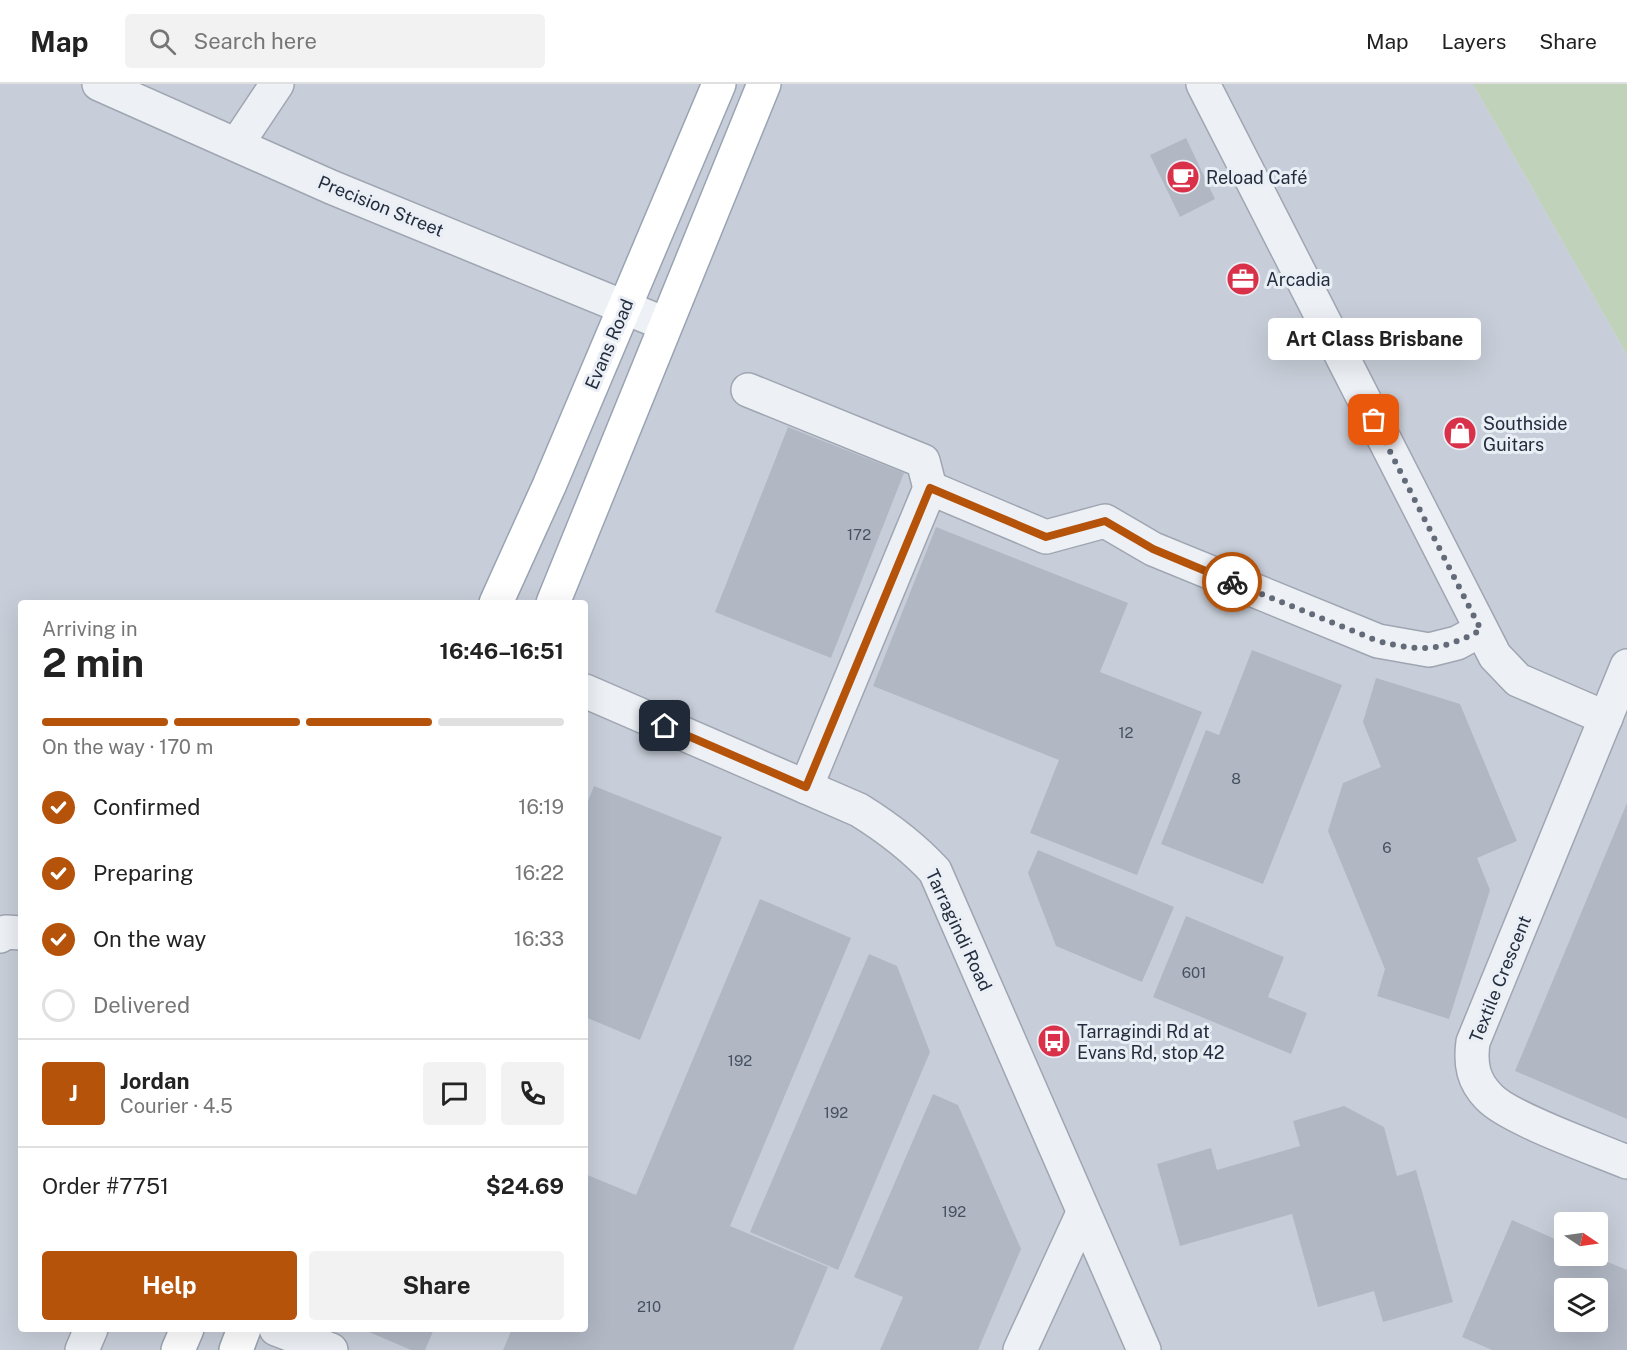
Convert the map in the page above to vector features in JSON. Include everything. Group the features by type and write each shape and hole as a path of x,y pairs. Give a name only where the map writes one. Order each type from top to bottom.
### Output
{"main road":[{"name":"Evans Road","path":"497,600 626,306 719,84"},
{"path":"554,600 764,84"},
{"path":"178,1350 186,1332"},
{"path":"236,1350 243,1332"}],"street":[{"name":"Precision Street","path":"99,84 331,187 626,306 665,324"},
{"path":"237,144 277,84"},
{"path":"1203,84 1495,656 1518,680 1606,718"},
{"path":"748,390 923,461 930,488 806,787"},
{"path":"930,488 1046,537 1105,521 1153,549 1378,641 1429,650 1457,643 1481,630"},
{"name":"Textile Crescent","path":"1627,666 1473,1042 1470,1061 1476,1081 1490,1099 1509,1112 1627,1162"},
{"name":"Tarragindi Road","path":"588,692 859,810 889,828 914,848 935,871 1144,1350"},
{"path":"0,936 6,932 18,933"},
{"path":"1020,1350 1083,1213"},
{"path":"82,1350 90,1332"},
{"path":"284,1332 331,1350"}],"shaded area":[{"path":"0,84 1473,84 1627,355 1627,1350 0,1350"}],"green space":[{"path":"1473,84 1627,84 1627,355"}],"building":[{"name":"Reload Café","path":"1186,138 1215,199 1180,217 1150,155"},
{"path":"788,427 904,473 831,658 715,612"},
{"path":"936,527 1128,603 1100,672 1202,712 1137,875 1030,833 1059,760 873,686"},
{"path":"1252,650 1342,685 1263,884 1161,844 1206,730 1219,735"},
{"path":"1376,678 1460,704 1517,841 1477,858 1490,890 1449,1019 1377,996 1385,969 1328,831 1343,783 1381,767 1363,722"},
{"path":"594,786 722,837 640,1040 588,1018 588,801"},
{"path":"1627,803 1627,1119 1515,1071"},
{"path":"1038,850 1174,907 1142,982 1056,946 1028,873"},
{"path":"760,899 851,938 730,1226 828,1267 793,1350 503,1350 511,1332 588,1332 588,1175 636,1195"},
{"path":"1186,916 1284,957 1268,997 1307,1013 1291,1054 1153,997"},
{"path":"869,954 897,966 930,1052 838,1270 750,1232"},
{"path":"933,1094 958,1105 1021,1249 978,1350 880,1350 903,1297 854,1277"},
{"path":"1344,1106 1384,1127 1397,1176 1416,1170 1453,1302 1383,1322 1374,1291 1318,1307 1292,1214 1180,1246 1157,1164 1211,1148 1217,1170 1300,1146 1293,1121"},
{"path":"1512,1220 1554,1239 1554,1266 1608,1266 1608,1262 1627,1270 1627,1350 1492,1350 1462,1337"},
{"path":"369,1332 433,1332 425,1350 411,1350"}],"way so far":[{"path":"1232,582 1378,641 1403,647 1429,650 1457,643 1481,630 1374,420"}],"place":[{"name":"Reload Café","path":"1183,177"},
{"name":"Arcadia","path":"1243,279"},
{"name":"Art Class Brisbane","path":"1374,420"},
{"name":"Southside Guitars","path":"1460,433"},
{"name":"Tarragindi Rd at Evans Rd, stop 42","path":"1054,1041"}],"route":[{"path":"665,726 806,787 930,488 1046,537 1105,521 1153,549 1232,582"}]}
